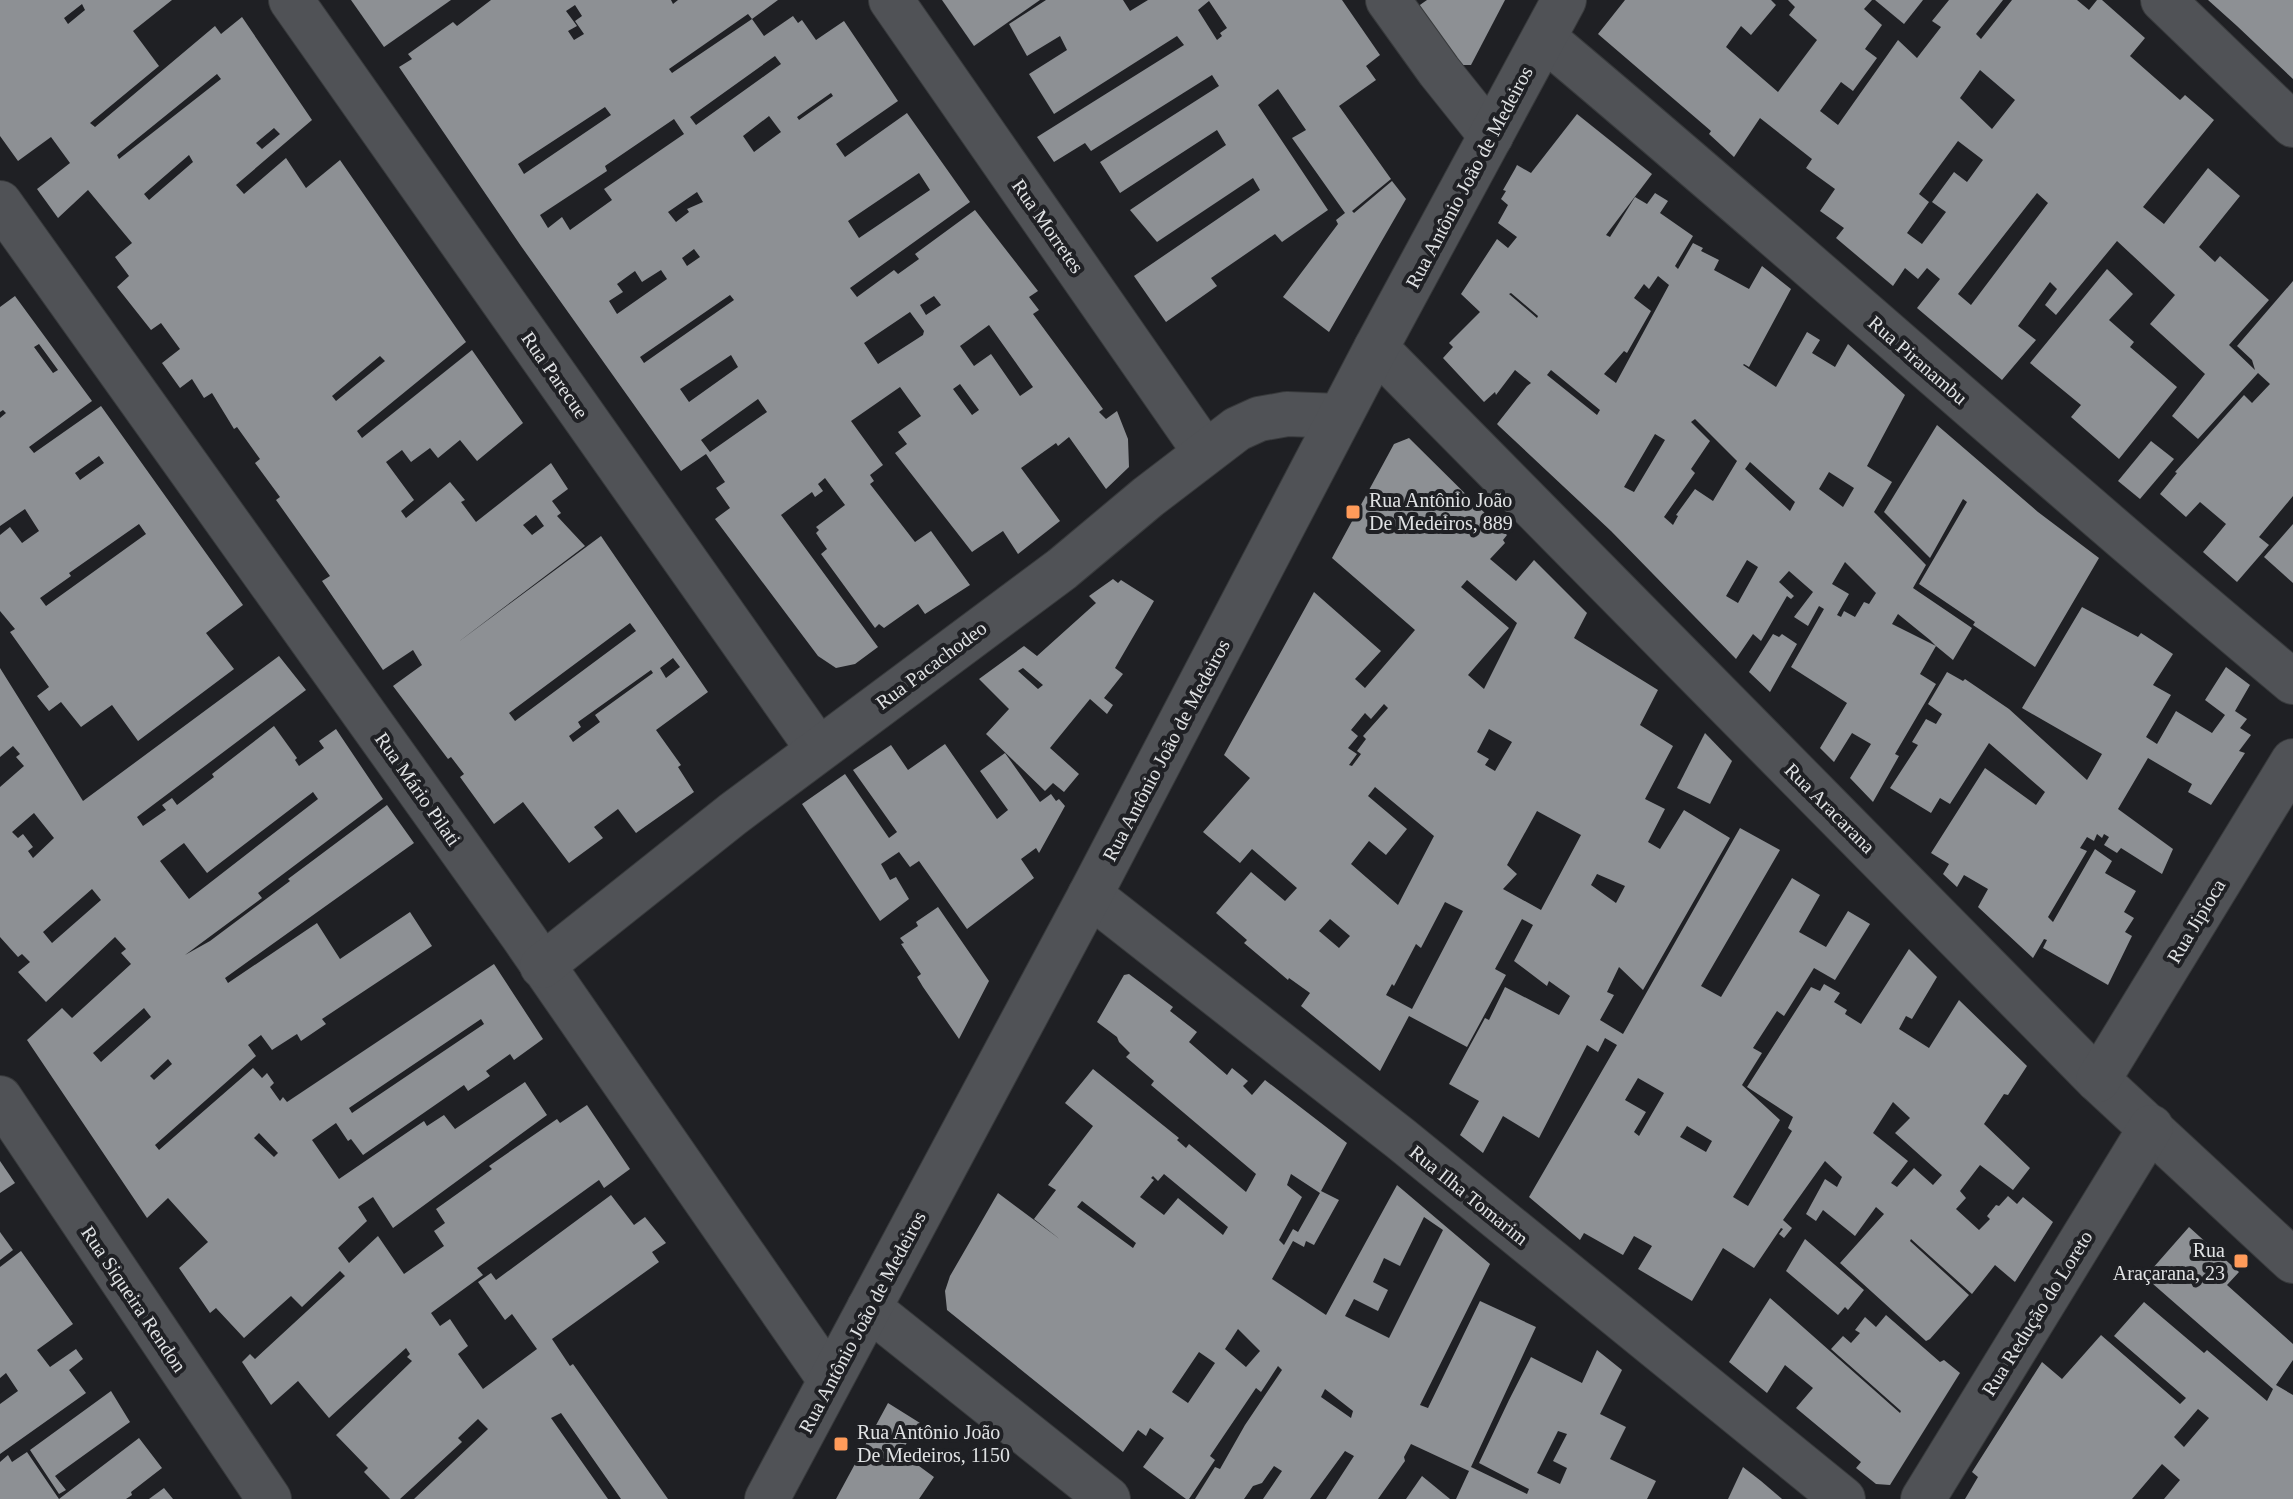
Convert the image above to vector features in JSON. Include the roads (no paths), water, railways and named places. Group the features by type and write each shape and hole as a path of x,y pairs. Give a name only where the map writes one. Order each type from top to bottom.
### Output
{"street":[{"name":"Rua Parecue","path":"291,0 818,749"},
{"name":"Rua Morretes","path":"891,0 1205,452"},
{"path":"1388,0 1491,136"},
{"name":"Rua Antônio João de Medeiros","path":"767,1499 1090,895 1376,348 1564,0"},
{"path":"2163,0 2293,125"},
{"name":"Rua Piranambu","path":"1544,38 1704,172 2127,544 2293,682"},
{"name":"Rua Mário Pilati","path":"0,203 542,966 830,1380"},
{"name":"Rua Aracarana","path":"1376,348 2098,1080 2293,1261"},
{"name":"Rua Pacachodeo","path":"542,966 818,749 1062,569 1237,429 1259,419 1287,414 1340,416"},
{"name":"Rua Jipioca","path":"2098,1080 2293,761"},
{"name":"Rua Ilha Tomarim","path":"1090,895 1401,1139 1843,1499"},
{"name":"Rua Siqueira Rendon","path":"0,1098 269,1499"},
{"name":"Rua Redução do Loreto","path":"1923,1499 2151,1127"},
{"path":"869,1308 1108,1499"}],"place":[{"name":"Rua Antônio João De Medeiros, 889","path":"1353,512"},
{"name":"Rua Araçarana, 23","path":"2241,1261"},
{"name":"Rua Antônio João De Medeiros, 1150","path":"841,1444"}]}
